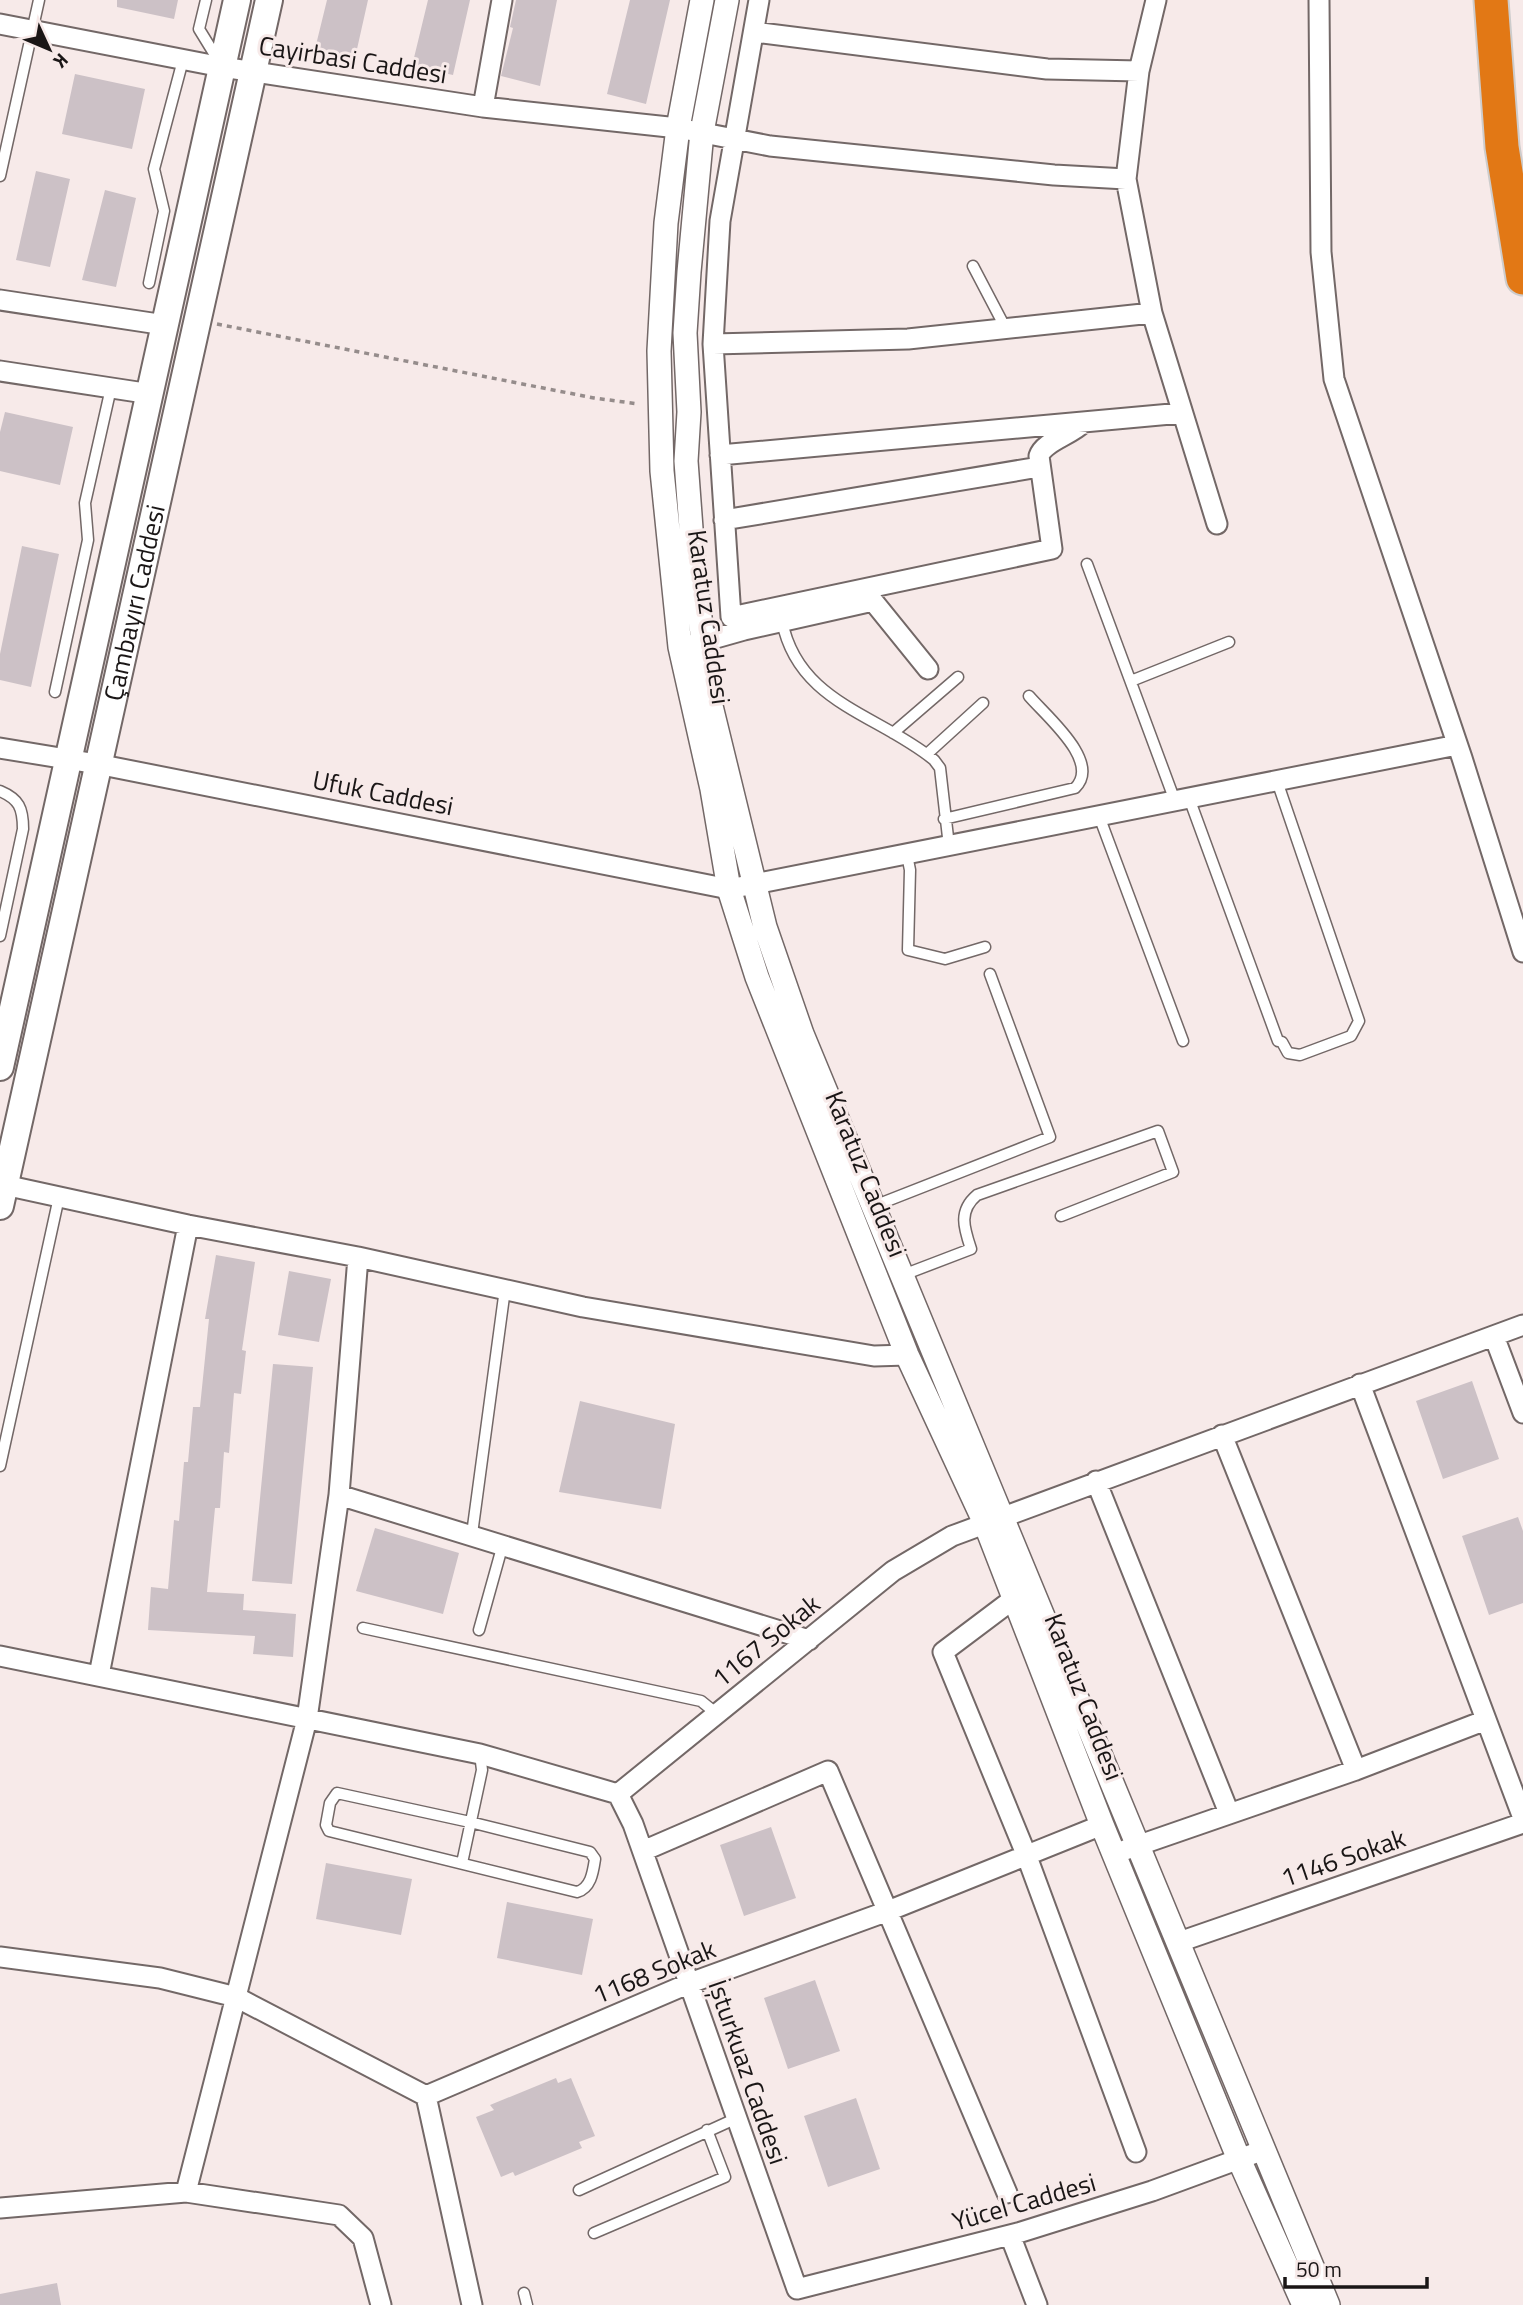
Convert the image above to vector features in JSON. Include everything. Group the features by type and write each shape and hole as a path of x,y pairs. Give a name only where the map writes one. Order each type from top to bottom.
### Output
{"highway":[{"path":"1491,0 1502,147 1523,278"}],"main road":[{"name":"Çambayırı Caddesi","path":"0,1067 237,0"},
{"name":"Çambayırı Caddesi","path":"1,1192 269,0"}],"street":[{"path":"483,107 502,0"},
{"name":"Karatuz Caddesi","path":"702,0 678,128 660,288 662,471 680,647 712,789 729,888 762,990 907,1355 994,1520 1140,1844 1261,2151 1328,2305"},
{"path":"727,0 702,132 685,333 689,412 686,461 711,706 765,927 802,1034 903,1275 994,1520"},
{"path":"759,0 720,221 713,344 731,617 1052,549 1039,456 1046,444 1072,434 1084,422"},
{"path":"1156,0 1139,71 1126,179 1152,313 1217,524"},
{"path":"1319,0 1321,252 1334,379 1457,745 1523,953"},
{"name":"Cayirbasi Caddesi","path":"0,24 222,67 483,107 678,128 770,146 1054,175 1126,179"},
{"path":"754,32 1047,69 1139,71"},
{"path":"0,300 165,325"},
{"path":"713,344 908,339 1152,313"},
{"path":"0,371 150,394"},
{"path":"720,455 1182,413"},
{"path":"724,520 1039,467"},
{"path":"680,647 873,601 928,669"},
{"name":"Ufuk Caddesi","path":"0,748 97,764 729,888 1457,745"},
{"path":"1,1192 60,1197 188,1225 358,1257 583,1307 874,1356 907,1355"},
{"path":"99,1675 188,1225"},
{"path":"186,2192 307,1719 340,1495 358,1257"},
{"name":"1167 Sokak","path":"618,1794 894,1571 951,1536 1523,1325"},
{"path":"1494,1336 1523,1413"},
{"path":"1360,1384 1523,1821"},
{"path":"1223,1435 1356,1770"},
{"path":"1096,1481 1229,1813"},
{"path":"340,1495 809,1640"},
{"name":"Karatuz Caddesi","path":"994,1520 1016,1597 1102,1825 1238,2157 1304,2305"},
{"path":"1016,1597 943,1652 1026,1854 1136,2152"},
{"path":"0,1656 480,1754 618,1794"},
{"path":"1115,1854 1356,1770 1486,1720"},
{"path":"643,1851 828,1771 1007,2193"},
{"name":"İşturkuaz Caddesi","path":"618,1794 643,1851 690,1983 737,2118 794,2297"},
{"name":"1146 Sokak","path":"1179,1942 1523,1821"},
{"name":"1168 Sokak","path":"426,2095 690,1983 888,1911 1102,1825"},
{"path":"0,1957 160,1978 236,1997 426,2095 472,2305"},
{"name":"Yücel Caddesi","path":"794,2297 1153,2191 1238,2157 1261,2151"},
{"path":"0,2208 186,2192 339,2215 363,2238 381,2305"},
{"path":"1010,2235 1037,2305"}],"lane":[{"path":"0,176 39,0"},
{"path":"206,0 199,29 222,67"},
{"path":"149,283 164,211 154,169 183,60"},
{"path":"973,266 1006,328"},
{"path":"55,692 88,540 85,503 111,388"},
{"path":"1087,564 1131,681 1280,1041 1288,1053 1300,1055 1351,1036 1359,1021 1277,781"},
{"path":"782,621 789,649 805,674 844,706 927,754 940,768 949,846"},
{"path":"1131,681 1229,642"},
{"path":"893,733 958,677"},
{"path":"944,819 1075,788 1079,784 1084,772 1082,758 1029,696"},
{"path":"927,754 983,703"},
{"path":"0,790 15,798 23,810 23,829 0,936"},
{"path":"1099,816 1183,1041"},
{"path":"906,855 910,870 908,950 945,959 985,947"},
{"path":"874,1206 1050,1138 990,974"},
{"path":"903,1275 971,1249 963,1219 968,1204 977,1195 1158,1131 1173,1172 1061,1216"},
{"path":"0,1466 60,1197"},
{"path":"472,1534 505,1289"},
{"path":"479,1630 503,1544"},
{"path":"363,1628 701,1701 717,1714"},
{"path":"461,1863 482,1770 480,1754"},
{"path":"337,1793 350,1795 590,1852 595,1859 589,1883 584,1890 577,1892 461,1863 329,1831 326,1825 330,1802 337,1793"},
{"path":"579,2190 737,2118"},
{"path":"594,2233 725,2176 707,2130"},
{"path":"524,2293 527,2305"}],"path":[{"path":"198,321 323,343 594,398 662,406"}],"building":[{"path":"117,0 178,0 174,19 117,7"},
{"path":"327,0 368,0 355,58 315,49"},
{"path":"428,0 470,0 453,75 412,66"},
{"path":"516,0 557,0 540,86 501,76 513,28 510,27"},
{"path":"630,0 670,0 646,104 607,94"},
{"path":"75,74 145,89 132,149 62,134"},
{"path":"36,171 70,179 50,267 16,260"},
{"path":"105,190 136,198 116,287 82,280"},
{"path":"5,412 73,427 60,485 0,471 0,432"},
{"path":"22,546 59,554 31,687 0,680 0,654"},
{"path":"216,1255 255,1262 242,1350 246,1351 241,1394 234,1393 229,1453 224,1452 220,1508 215,1508 207,1592 244,1594 243,1610 296,1614 293,1657 253,1654 255,1636 148,1630 151,1587 168,1589 174,1520 179,1521 184,1462 188,1462 193,1407 200,1407 209,1319 205,1319"},
{"path":"289,1271 331,1279 319,1342 278,1335"},
{"path":"273,1364 313,1367 292,1584 252,1581"},
{"path":"1472,1381 1499,1459 1443,1479 1416,1401"},
{"path":"580,1401 675,1424 661,1509 559,1492"},
{"path":"1518,1517 1523,1531 1523,1603 1489,1615 1462,1536"},
{"path":"375,1528 459,1553 443,1614 356,1591"},
{"path":"771,1827 796,1898 744,1916 720,1845"},
{"path":"326,1863 412,1879 401,1935 316,1919"},
{"path":"507,1902 593,1919 582,1975 497,1958"},
{"path":"815,1980 840,2051 788,2069 764,1998"},
{"path":"556,2078 558,2083 571,2078 595,2136 579,2142 582,2148 515,2176 513,2172 501,2177 476,2117 494,2110 490,2105"},
{"path":"856,2098 880,2169 828,2187 804,2116"},
{"path":"57,2283 61,2305 0,2305 0,2294"}]}
